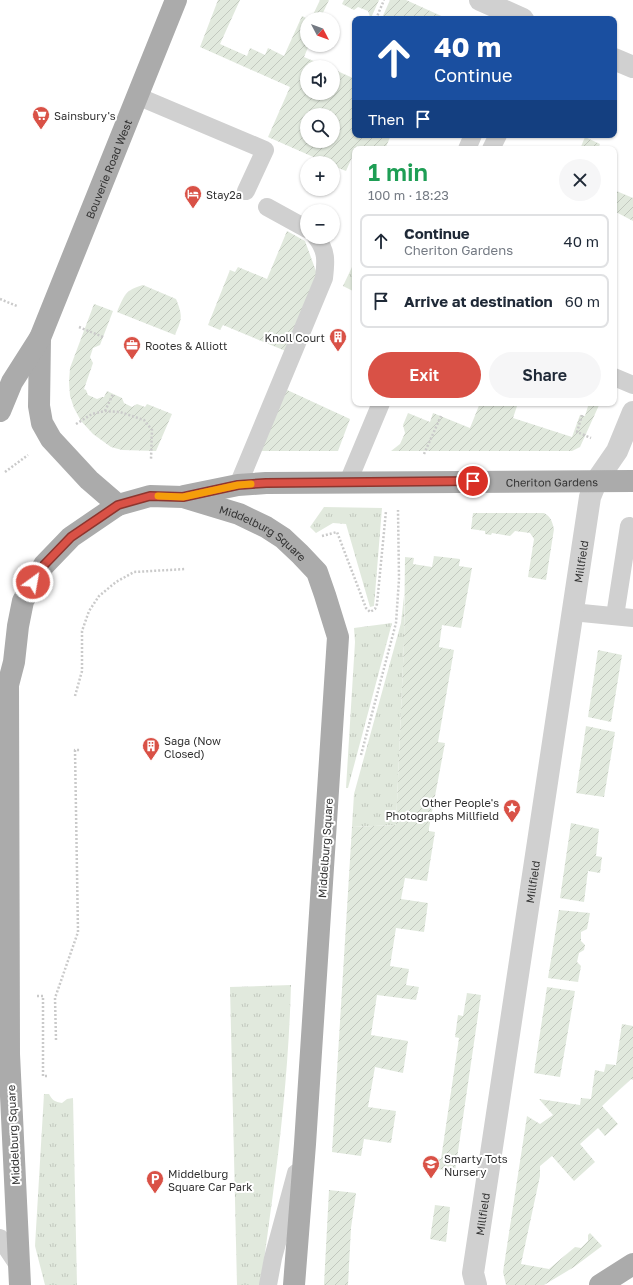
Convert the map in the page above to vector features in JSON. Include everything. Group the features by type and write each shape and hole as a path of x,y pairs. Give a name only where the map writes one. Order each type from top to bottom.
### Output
{"main road":[{"name":"Bouverie Road West","path":"40,338 176,0"},
{"path":"0,411 12,382 40,338"},
{"path":"40,338 39,406 42,423 51,440 89,480 118,505"},
{"name":"Cheriton Gardens","path":"183,497 238,485 266,483 633,481"},
{"name":"Middelburg Square","path":"20,1277 4,1033 4,714 8,685 14,662 18,626 23,601 44,565 71,537 118,505 150,496 183,497 239,514 266,527 283,538 317,572 338,637 305,1144 294,1285"},
{"path":"0,660 8,685"},
{"path":"600,1285 633,1264"}],"street":[{"path":"480,0 516,16"},
{"path":"617,60 633,67"},
{"name":"Millfield","path":"476,1285 473,1273 590,497 597,480 617,451 633,412"}],"lane":[{"path":"137,96 265,150 246,191"},
{"path":"267,207 300,225"},
{"path":"238,485 324,278 326,260 321,244"},
{"path":"617,378 633,385"},
{"path":"348,482 380,406"},
{"path":"615,616 629,526"},
{"path":"572,612 633,618"},
{"path":"268,1285 273,1258 305,1144"},
{"path":"0,1238 20,1277"}],"path":[{"path":"377,16 384,0"},
{"path":"0,299 18,306"},
{"path":"79,327 103,337"},
{"path":"105,411 113,394"},
{"path":"76,424 92,414 105,411 120,412 144,420 152,430 151,459"},
{"path":"582,415 576,432 592,439"},
{"path":"421,459 441,416"},
{"path":"5,472 34,450"},
{"path":"320,537 337,532 366,608 370,612 375,609 377,604 387,506"},
{"path":"360,757 396,623 400,578 398,506"},
{"path":"75,696 82,671 82,631 89,611 99,596 116,582 134,572 186,569"},
{"path":"56,1040 55,998 78,932 75,750 81,750"},
{"path":"35,996 43,996 43,1076 49,1076"}],"green space":[{"path":"218,0 240,0 220,44 247,56 250,48 265,55 268,48 284,56 300,20 300,52 306,52 304,57 311,60 300,60 300,100 340,100 340,72 352,78 352,138 390,138 386,146 352,146 352,157 346,171 340,169 340,156 311,156 268,137 290,87 200,47"},
{"path":"320,0 329,0 323,12 314,12"},
{"path":"344,0 379,0 372,16 370,16 368,11 358,7 354,10 342,4"},
{"path":"390,0 406,0 441,16 383,16"},
{"path":"585,138 600,144 599,146 581,146"},
{"path":"617,191 633,198 633,221 617,213"},
{"path":"287,231 300,238 300,244 306,244 317,274 288,352 223,325 220,330 208,325 230,270 235,272 238,267 267,279"},
{"path":"352,267 352,290 343,286"},
{"path":"143,285 176,299 181,317 175,335 117,312 126,294 132,289"},
{"path":"94,304 113,311 100,345 93,348 90,357 93,363 84,389 88,395 97,399 104,397 107,391 122,398 124,403 132,407 137,404 145,407 147,404 172,414 156,451 122,450 111,447 93,434 81,421 74,408 70,396 70,368"},
{"path":"285,389 350,419 338,451 260,451"},
{"path":"479,406 517,406 513,418 572,437 580,415 585,416 588,406 599,406 580,447 572,451 391,451 400,444 405,433 403,425 408,413 430,422 433,413 470,428"},
{"path":"324,507 382,508 374,606 370,607 346,524 333,523 316,533 310,527"},
{"path":"473,513 544,513 548,516 552,521 554,529 546,580 528,577 534,539 530,533 515,531 510,536 492,533 491,535 485,534 485,531 471,529"},
{"path":"434,556 460,559 459,566 472,568 461,628 442,625 439,647 454,650 438,742 445,743 429,828 429,831 435,832 427,881 405,878 401,899 428,903 424,932 396,928 390,966 409,969 406,985 419,987 416,1000 377,995 371,1035 408,1041 403,1073 375,1067 368,1107 396,1111 391,1143 364,1139 361,1156 332,1152 352,827 396,825 404,642 405,557 414,558 413,564 432,567"},
{"path":"404,596 404,642 396,825 352,827 354,794 401,623"},
{"path":"392,623 348,788 346,788 355,642 354,628"},
{"path":"598,650 622,655 611,722 588,717"},
{"path":"586,726 615,732 604,797 576,793"},
{"path":"571,823 599,829 596,856 602,857 600,873 588,871 584,902 560,898"},
{"path":"559,910 590,913 587,929 581,932 581,941 585,945 584,950 579,953 577,962 581,966 578,982 548,978"},
{"path":"291,985 289,1039 282,1120 260,1285 237,1285 230,987"},
{"path":"547,987 575,991 560,1077 534,1073"},
{"path":"467,993 481,995 455,1172 433,1168 435,1158 441,1159 459,1038 455,1037 458,1015 463,1016"},
{"path":"622,1024 633,1026 633,1080 631,1079 602,1106 618,1124 605,1136 598,1128 580,1144 595,1162 574,1181 552,1156 540,1166 540,1176 521,1264 549,1269 575,1247 581,1248 588,1241 588,1235 590,1233 602,1246 574,1267 544,1285 506,1285 503,1272 527,1116 540,1124 553,1115 539,1099 580,1105 581,1098 591,1099 595,1070 604,1072 606,1064 616,1065"},
{"path":"44,1094 49,1094 51,1098 62,1103 67,1099 73,1098 77,1285 45,1285 35,1246"},
{"path":"329,1190 356,1193 351,1228 348,1285 324,1285"},
{"path":"435,1205 450,1207 446,1242 430,1239"}],"slow traffic":[{"path":"158,496 183,497 238,485 251,484"}],"place":[{"name":"Sainsbury's","path":"41,130"},
{"name":"Stay2a","path":"193,209"},
{"name":"Knoll Court","path":"338,352"},
{"name":"Rootes & Alliott","path":"132,360"},
{"name":"Saga (Now Closed)","path":"151,761"},
{"name":"Other People's Photographs Millfield","path":"512,823"},
{"name":"Smarty Tots Nursery","path":"431,1179"},
{"name":"Middelburg Square Car Park","path":"155,1194"}],"route":[{"path":"33,582 44,565 71,537 118,505 150,496 183,497 238,485 266,483 473,481"}]}
